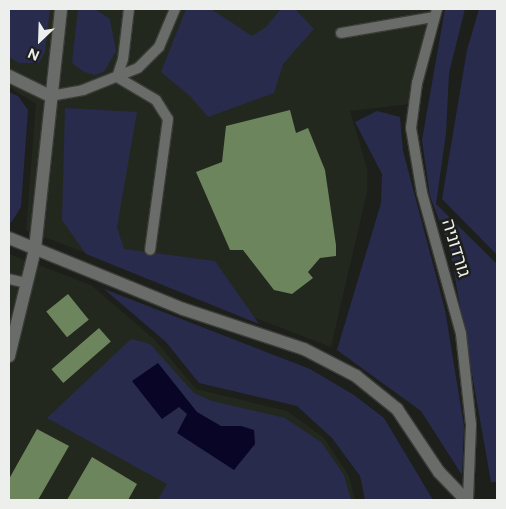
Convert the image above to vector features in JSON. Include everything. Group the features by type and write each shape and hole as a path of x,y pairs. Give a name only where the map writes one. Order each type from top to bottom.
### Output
{"street":[{"path":"9,356 35,249 50,96 61,9"},
{"path":"9,76 50,96"},
{"path":"9,238 183,309 304,349 356,376 397,409 439,472 467,500"}],"lane":[{"path":"117,77 123,59 130,9"},
{"path":"50,96 83,90 117,77 152,58 175,9"},
{"path":"341,32 436,13"},
{"name":"גורדוניה","path":"436,13 417,83 411,128 422,194 461,334 471,425 467,500"},
{"path":"117,77 156,100 168,119 150,250"},
{"path":"9,279 26,283"}],"shaded area":[{"path":"9,9 443,9 419,103 350,111 367,168 367,192 331,347 26,230 36,104 9,87"},
{"path":"9,9 50,9 45,52 39,63 19,63 9,57"},
{"path":"78,9 95,9 110,19 116,51 104,72 95,75 84,72 72,63"},
{"path":"186,9 211,9 252,36 266,27 281,9 295,9 314,29 283,64 274,93 208,117 191,97 161,72"},
{"path":"445,9 465,9 449,73 446,133 436,204 497,264 497,482 491,482 450,249 430,196 422,140"},
{"path":"479,9 497,9 497,255 442,199 467,50"},
{"path":"9,92 18,96 28,110 21,207 11,223 9,221"},
{"path":"65,108 137,112 117,227 124,249 215,261 259,324 86,254 62,220"},
{"path":"377,111 400,117 403,151 445,310 464,426 462,475 421,411 337,350 381,203 382,174 355,122"},
{"path":"9,254 91,285 154,339 196,389 287,411 324,438 349,476 355,500 9,500"},
{"path":"104,289 310,369 354,395 384,418 433,500 365,500 360,476 332,438 297,406 199,383 166,342"},
{"path":"131,339 150,344 194,393 212,401 285,418 321,442 344,475 351,500 158,500 167,484 47,418"},
{"path":"158,363 197,412 221,426 241,426 254,430 255,444 234,470 177,433 187,414 179,407 162,419 132,381"}],"building":[{"path":"290,110 296,133 308,128 325,170 336,245 336,256 320,258 308,272 313,278 292,294 274,290 243,250 230,250 196,172 222,162 226,126"},
{"path":"68,294 89,320 67,337 46,312"},
{"path":"99,328 111,342 63,383 51,369"},
{"path":"37,429 69,446 38,500 9,500 9,479"},
{"path":"92,457 137,484 128,500 67,500"}]}
